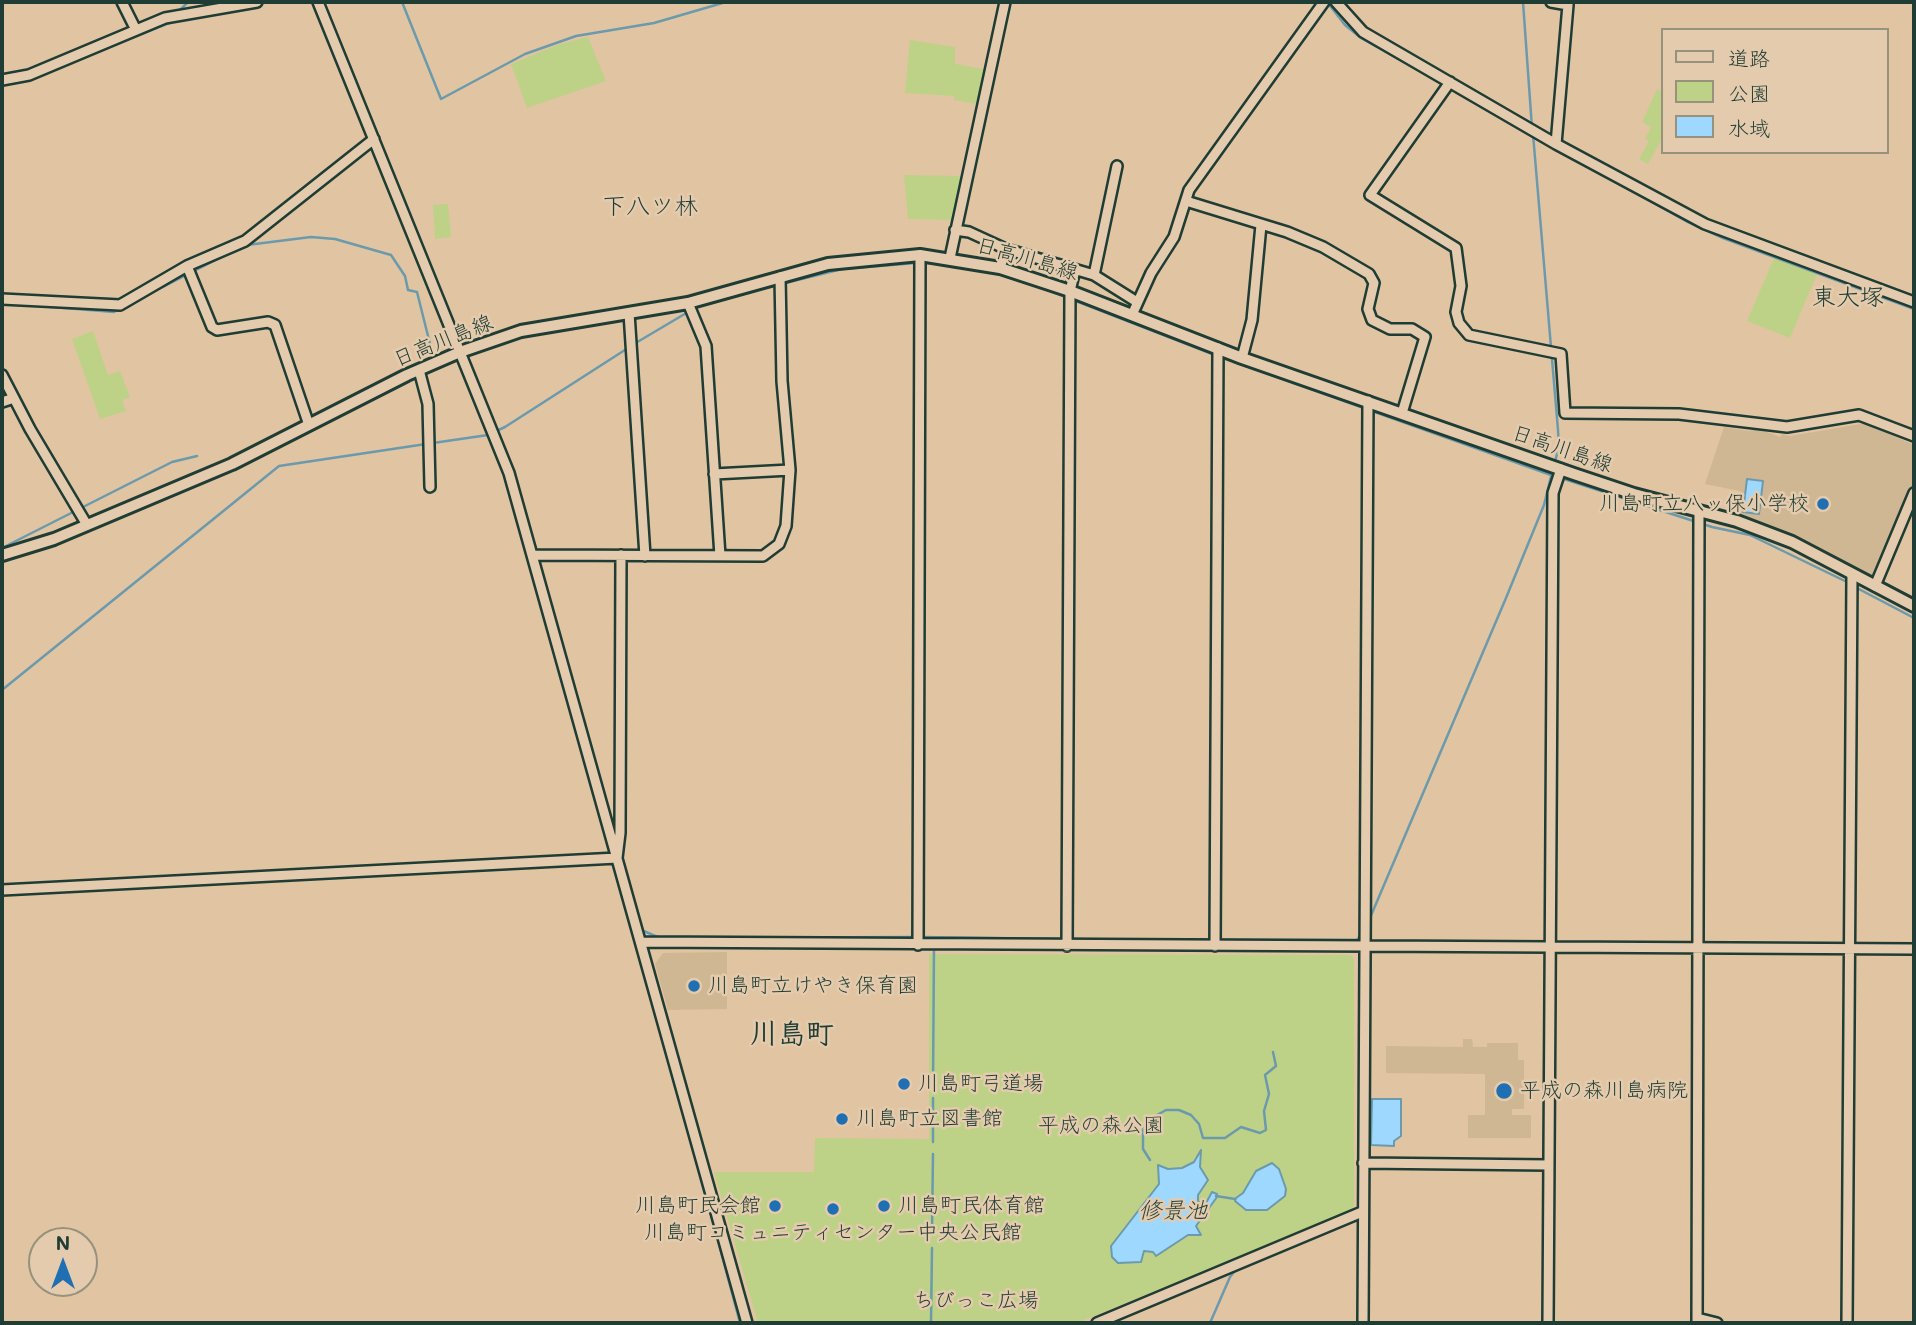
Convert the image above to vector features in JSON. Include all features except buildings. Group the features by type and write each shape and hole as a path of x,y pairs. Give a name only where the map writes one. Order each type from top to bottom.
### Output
{"main road":[{"name":"日高川島線","path":"2,555 87,525 232,464 419,370 460,352 522,331 688,303 828,264 920,256 950,258 1000,268 1070,291 1242,358 1561,469 1763,530 1914,606"}],"street":[{"path":"122,2 136,30"},
{"path":"2,80 29,75 165,18 257,2"},
{"path":"318,2 460,352 499,440 535,555 747,1323"},
{"path":"950,258 1005,2"},
{"path":"1132,315 1174,237 1189,190 1324,2"},
{"path":"1336,2 1363,32 1556,144 1705,223 1914,302"},
{"path":"1551,2 1568,5 1556,144"},
{"path":"1450,82 1370,195 1456,248 1461,286 1456,312 1459,323 1469,335 1561,354 1565,413 1679,414 1787,427 1859,415 1914,436"},
{"path":"2,299 113,307 187,266 245,241 373,139"},
{"path":"1094,275 1117,166"},
{"path":"1186,201 1310,241 1373,277 1368,309 1372,320 1390,329 1412,329 1425,337 1402,413"},
{"path":"1242,358 1252,320 1261,225"},
{"path":"955,230 969,232 1006,249 1094,275 1138,302"},
{"path":"1000,268 1006,249"},
{"path":"918,945 920,256"},
{"path":"187,266 212,327 218,330 268,322 275,325 309,425"},
{"path":"1067,946 1070,291 1075,270"},
{"path":"535,555 763,556 779,544 786,526 790,470 782,381 780,277"},
{"path":"688,303 706,345 719,556"},
{"path":"629,313 645,556"},
{"path":"1215,946 1218,348"},
{"path":"419,370 428,404 430,487"},
{"path":"2,374 87,525"},
{"path":"2,402 14,398"},
{"path":"1363,1323 1368,401"},
{"path":"1548,1323 1553,493 1561,469"},
{"path":"714,474 790,470"},
{"path":"1875,586 1914,493"},
{"path":"1699,512 1697,1321 1717,1323"},
{"path":"617,858 620,833 621,555"},
{"path":"1847,1323 1852,574"},
{"path":"2,890 617,858"},
{"path":"643,942 1914,949"},
{"path":"1363,1163 1548,1165"},
{"path":"1097,1323 1362,1212"}],"shaded area":[{"name":"川島町立八ッ保小学校","path":"1866,423 1914,445 1914,484 1873,579 1777,531 1738,516 1740,491 1705,484 1724,427 1749,431 1759,429 1780,437 1782,434 1790,436"},
{"name":"川島町立けやき保育園","path":"727,952 727,1009 668,1010 655,964 663,953"},
{"name":"平成の森川島病院","path":"1463,1039 1472,1039 1473,1047 1487,1047 1487,1043 1518,1043 1518,1060 1524,1060 1524,1109 1512,1109 1512,1115 1531,1115 1531,1138 1468,1138 1468,1115 1485,1115 1485,1074 1386,1073 1386,1046 1463,1047"}],"green space":[{"path":"588,37 606,81 527,108 511,64 557,45"},
{"path":"910,40 955,47 955,64 984,69 977,104 954,100 954,96 905,93"},
{"path":"1657,89 1660,91 1660,143 1648,164 1639,159 1649,141 1645,139 1651,127 1642,122"},
{"path":"904,175 961,176 952,220 908,219"},
{"path":"448,204 451,237 435,239 433,205"},
{"path":"1775,256 1817,274 1790,338 1747,321"},
{"path":"93,331 108,375 120,371 130,397 122,400 126,411 100,419 72,339"},
{"name":"平成の森公園","path":"929,954 1351,955 1354,959 1354,1205 1351,1210 1077,1323 758,1323 714,1172 814,1172 815,1138 929,1139"}],"water":[{"path":"1747,479 1763,481 1759,514 1743,512"},
{"path":"1372,1099 1401,1099 1401,1136 1394,1141 1394,1146 1371,1145"},
{"name":"修景池","path":"1201,1150 1200,1167 1208,1180 1198,1195 1198,1202 1206,1203 1212,1192 1217,1194 1217,1197 1196,1226 1201,1235 1188,1235 1156,1256 1153,1252 1144,1251 1141,1262 1118,1263 1112,1257 1111,1246 1159,1184 1158,1165 1168,1169 1182,1168 1194,1162"},
{"path":"1272,1163 1279,1169 1286,1189 1285,1196 1267,1210 1246,1210 1235,1201 1236,1198 1243,1193 1256,1171"}],"waterway":[{"path":"178,12 188,2"},
{"path":"402,2 441,99 525,54 576,36 654,23 726,2"},
{"path":"1327,2 1345,25 1361,38 1470,99"},
{"path":"1523,2 1532,128"},
{"path":"44,73 174,21 175,18"},
{"path":"2,85 14,82"},
{"path":"1533,134 1558,430 1559,447 1554,465"},
{"path":"1551,146 1686,221 1723,238 1914,309"},
{"path":"247,245 311,237 335,239 391,255 405,276 408,290 417,292 433,356"},
{"path":"2,303 114,312 241,247"},
{"path":"737,295 842,269 916,263"},
{"path":"923,263 937,263"},
{"path":"981,270 1009,276"},
{"path":"1032,284 1215,355"},
{"path":"634,344 688,312"},
{"path":"433,443 488,435 505,427 628,348"},
{"path":"1221,357 1551,475"},
{"path":"2,690 279,466 426,444"},
{"path":"2,548 172,462 197,456"},
{"path":"1367,925 1544,505 1552,472"},
{"path":"1561,478 1712,527 1750,535 1849,583"},
{"path":"1855,587 1914,618"},
{"path":"633,927 638,950"},
{"path":"639,929 660,938 914,937"},
{"path":"1218,940 1357,940 1362,933"},
{"path":"921,937 1064,939"},
{"path":"1071,939 1211,940"},
{"path":"933,1087 934,944"},
{"path":"1150,1160 1143,1149 1143,1130 1150,1119 1166,1110 1179,1110 1191,1115 1199,1124 1203,1138 1225,1138 1241,1127 1260,1133 1266,1130 1264,1111 1269,1094 1265,1075 1276,1066 1273,1052"},
{"path":"680,1098 740,1323"},
{"path":"933,1098 933,1142"},
{"path":"932,1231 933,1154"},
{"path":"1216,1196 1235,1199"},
{"path":"931,1323 932,1248"},
{"path":"1210,1323 1230,1277 1238,1267"}],"place":[{"name":"川島町立八ッ保小学校","path":"1823,504"},
{"name":"川島町立けやき保育園","path":"694,986"},
{"name":"川島町弓道場","path":"904,1084"},
{"name":"平成の森川島病院","path":"1504,1091"},
{"name":"川島町立図書館","path":"842,1119"},
{"name":"川島町民会館","path":"775,1206"},
{"name":"川島町民体育館","path":"884,1206"},
{"name":"川島町コミュニティセンター中央公民館","path":"833,1209"}],"district":[{"name":"下八ツ林","path":"650,207"},
{"name":"東大塚","path":"1848,298"},
{"name":"川島町","path":"792,1034"}],"park label":[{"name":"ちびっこ広場","path":"976,1301"}]}
